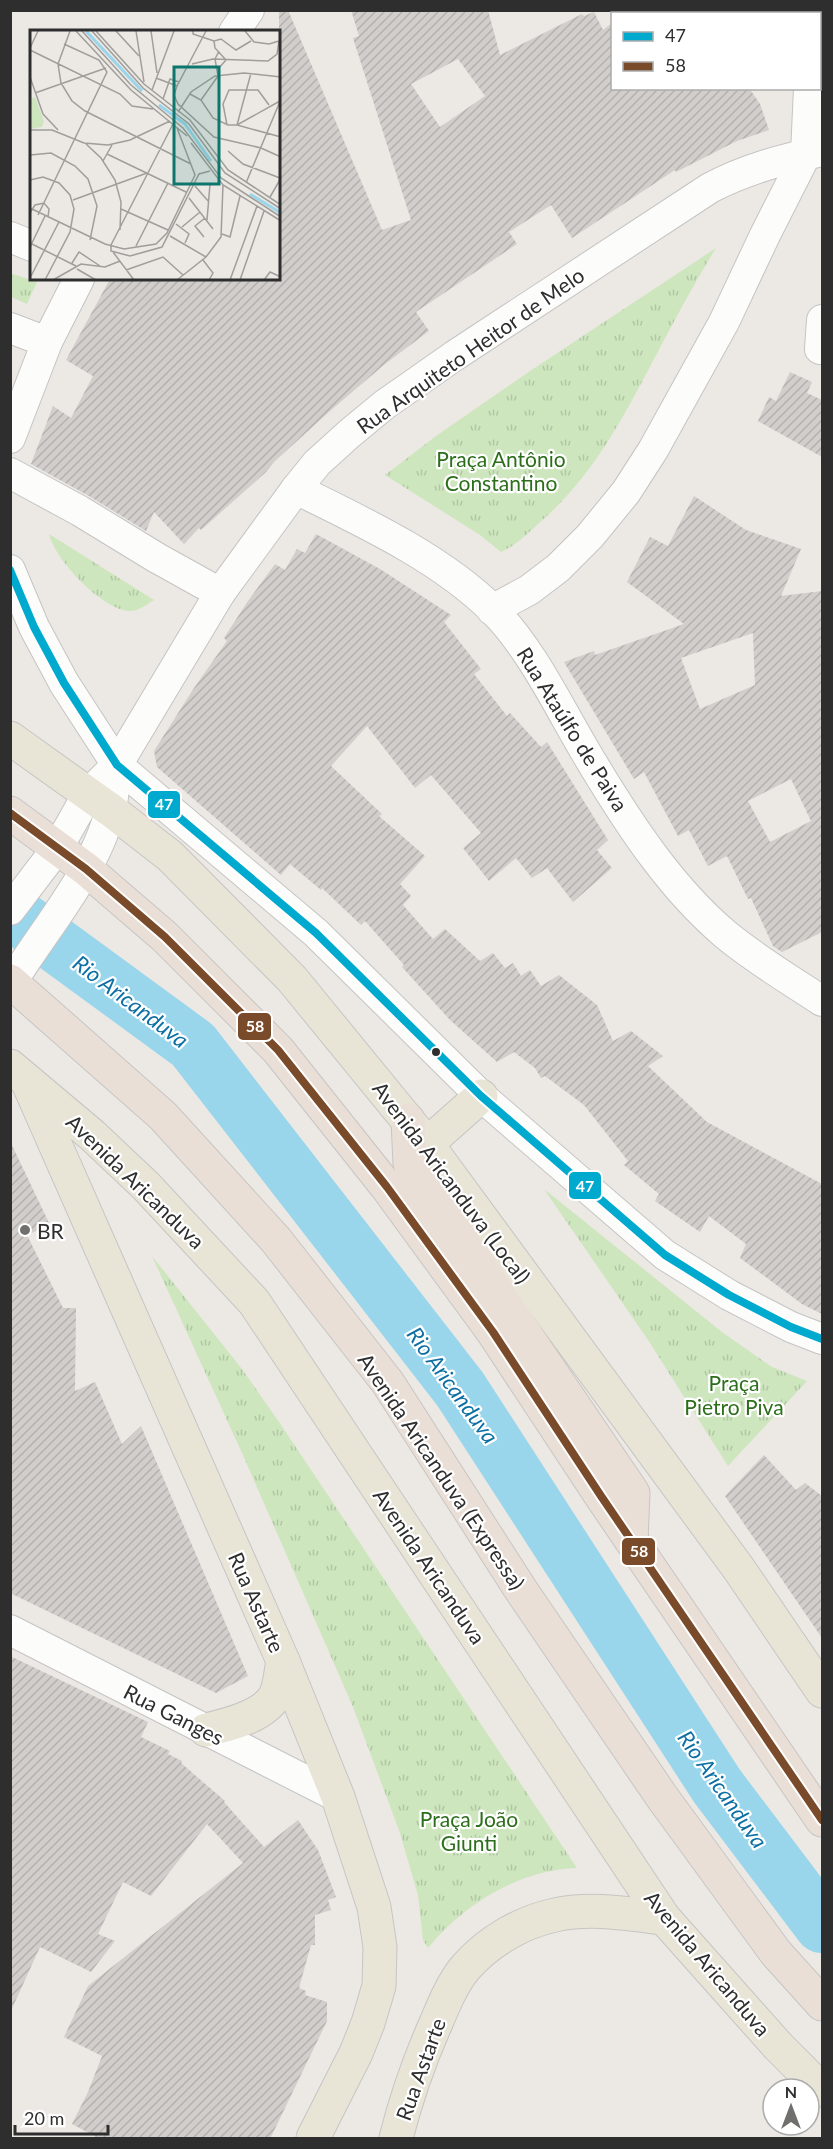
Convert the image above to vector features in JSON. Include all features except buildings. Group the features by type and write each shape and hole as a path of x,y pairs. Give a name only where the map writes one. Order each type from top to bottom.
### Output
{"highway":[{"path":"10,813 86,869 165,937 285,1059 387,1187 493,1332 822,1820"},
{"name":"Avenida Aricanduva (Expressa)","path":"11,983 164,1116 276,1240 388,1383 521,1590 662,1797 776,1953 822,2004"},
{"path":"417,1132 410,1164 633,1492 632,1540"}],"main road":[{"name":"Avenida Aricanduva (Local)","path":"10,738 100,802 170,856 292,979 417,1132 739,1569 822,1691"},
{"name":"Rua Astarte","path":"18,1072 283,1661 338,1797 374,1907 380,1947 379,1986 356,2053 313,2139"},
{"name":"Avenida Aricanduva","path":"18,1072 92,1135 146,1186 254,1302 664,1918 778,2046 822,2090"},
{"path":"417,1132 481,1096"},
{"path":"206,1730 233,1724 264,1708 276,1695 283,1661"},
{"name":"Rua Astarte","path":"396,2139 409,2090 445,2002 465,1968 491,1943 521,1926 555,1915 592,1911 664,1918"}],"street":[{"path":"235,30 249,10"},
{"path":"492,610 529,590 558,568 590,536 626,492 653,450 724,322 765,235 814,152 809,90"},
{"name":"Rua Arquiteto Heitor de Melo","path":"11,983 68,901 86,869 100,802 117,765 220,593 317,463 384,405 454,356 552,290 731,177 764,164 814,152"},
{"path":"10,237 30,245"},
{"path":"10,438 47,342 78,280"},
{"path":"820,349 822,320"},
{"path":"10,328 47,342"},
{"path":"10,473 220,593"},
{"name":"Rua Ataúlfo de Paiva","path":"296,489 354,517 440,568 492,610 517,638 595,768 655,859 686,897 726,935 822,1001"},
{"path":"10,570 34,627 64,683 117,765 316,933 481,1096 665,1256 729,1295 791,1327 822,1339"},
{"name":"Rua Arquiteto Heitor de Melo","path":"10,910 58,847 100,802"},
{"name":"Rua Ganges","path":"10,1630 338,1797"}],"green space":[{"name":"Praça Antônio Constantino","path":"716,248 603,449 557,507 511,547 501,552 480,535 385,475 436,436 530,371"},
{"path":"10,273 37,282 27,304 11,297"},
{"path":"49,534 154,600 132,611 117,608 105,601 70,569 60,557"},
{"name":"Praça Pietro Piva","path":"544,1189 722,1332 772,1367 807,1381 728,1466 648,1340"},
{"name":"Praça João Giunti","path":"152,1256 242,1369 279,1422 577,1868 534,1875 494,1892 458,1917 428,1948 423,1940 418,1895 400,1833 353,1707 242,1453"}],"waterway":[{"name":"Rio Aricanduva","path":"10,911 193,1045 460,1389 717,1786 822,1925"}],"transit line":[{"name":"47","path":"10,570 34,627 64,683 117,765 316,933 481,1096 665,1255 729,1295 791,1327 822,1339"},
{"name":"58","path":"10,813 86,869 165,937 278,1050 387,1187 493,1332 601,1496 822,1820"}],"place":[{"name":"BR","path":"25,1230"}]}
